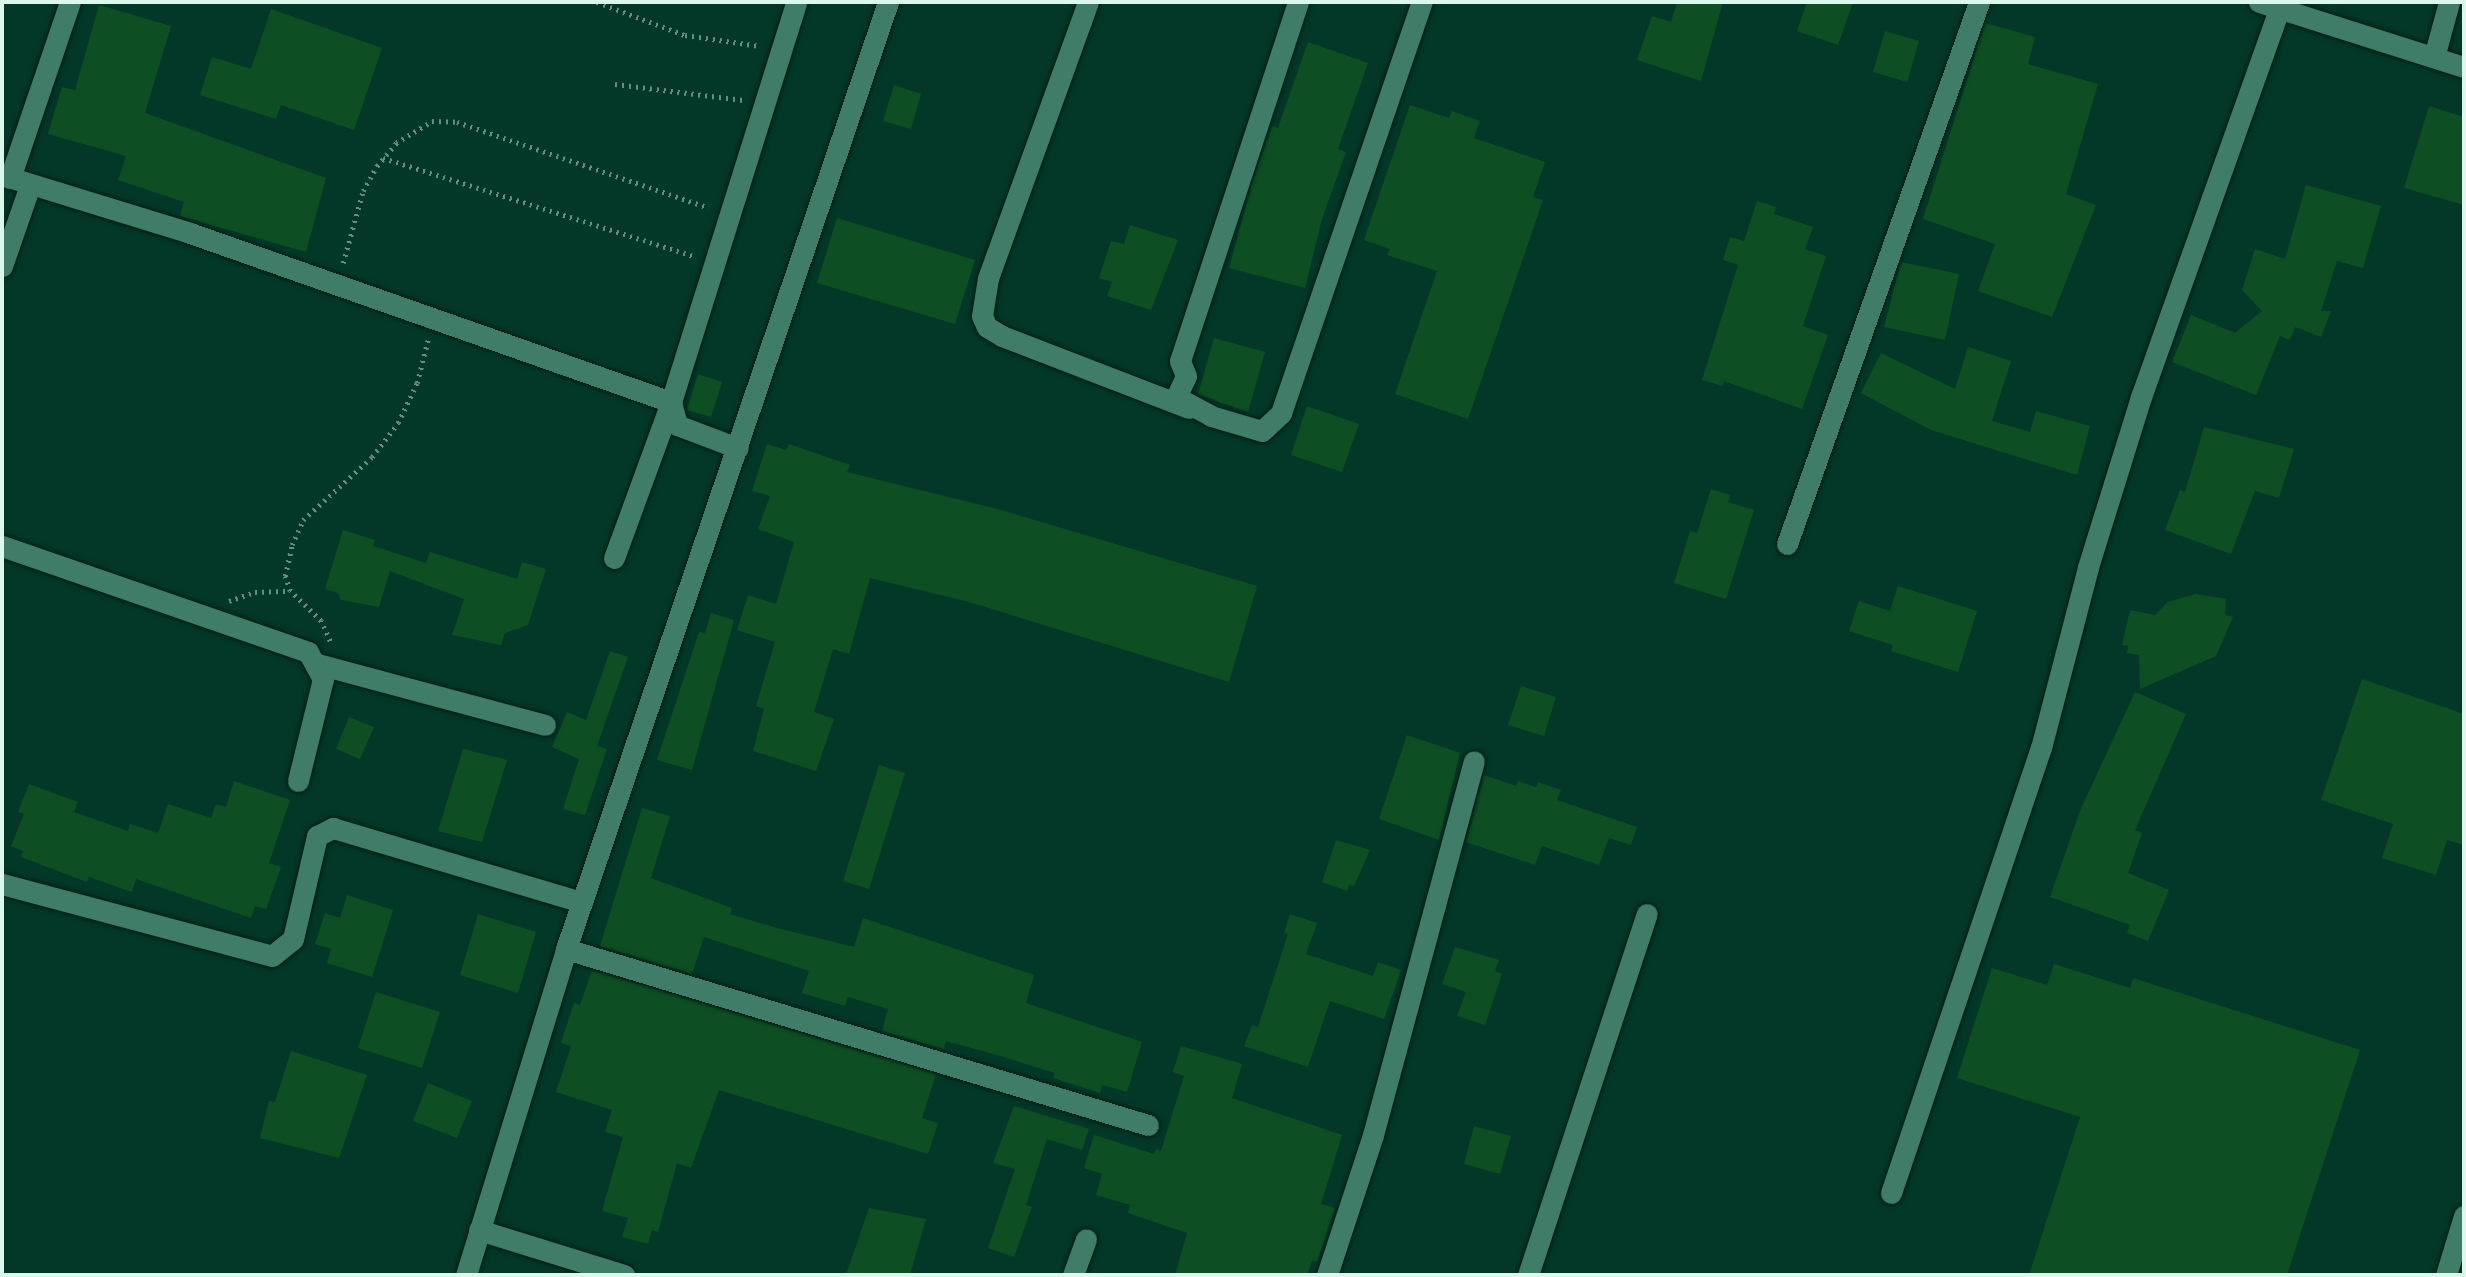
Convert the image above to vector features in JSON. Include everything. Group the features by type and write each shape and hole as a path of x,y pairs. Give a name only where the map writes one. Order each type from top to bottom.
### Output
{"street":[{"path":"70,2 6,176 338,285 671,402"},
{"path":"614,558 671,402 796,2"},
{"path":"466,1275 566,949 888,2"},
{"path":"1088,2 988,278 982,316 987,327 1002,336 1211,416 1262,431 1281,413 1422,2"},
{"path":"1211,416 1177,397 1186,376 1180,361 1298,2"},
{"path":"1787,544 1979,2"},
{"path":"2259,2 2464,67"},
{"path":"2434,57 2449,2"},
{"path":"1891,1193 2041,748 2088,567 2141,397 2279,9"},
{"path":"2,266 30,185"},
{"path":"671,402 677,425 738,448"},
{"path":"2,546 308,652 326,666 545,725"},
{"path":"298,781 326,666"},
{"path":"1326,1275 1373,1135 1474,761"},
{"path":"2,884 272,956 293,939 317,836 334,828 582,902"},
{"path":"1528,1275 1647,914"},
{"path":"566,949 1148,1125"},
{"path":"2446,1275 2464,1216"},
{"path":"479,1230 624,1275"},
{"path":"1073,1275 1086,1239"}],"path":[{"path":"597,2 685,35 781,49"},
{"path":"615,84 765,103"},
{"path":"338,285 363,191 383,158 419,127 432,121 457,122 729,215"},
{"path":"383,158 715,263"},
{"path":"326,666 327,630 290,591 285,576 303,520 372,457 398,423 416,383 433,318"},
{"path":"208,619 237,597 290,591"}],"building":[{"path":"1677,2 1723,2 1701,81 1637,60 1652,16 1671,22"},
{"path":"1807,2 1853,2 1838,45 1797,31"},
{"path":"99,5 171,26 145,113 326,178 306,252 180,216 184,202 118,180 126,156 48,134 62,87 75,90"},
{"path":"271,9 382,48 354,130 281,105 276,119 200,95 212,57 251,69"},
{"path":"1985,23 2035,37 2028,64 2098,84 2066,194 2096,205 2052,317 1978,291 1995,244 1923,219"},
{"path":"1885,31 1919,41 1907,82 1873,72"},
{"path":"1308,42 1368,63 1338,149 1346,152 1322,219 1305,288 1229,268 1253,180 1272,126 1278,128"},
{"path":"894,85 921,94 911,129 883,121"},
{"path":"1410,105 1449,118 1452,111 1480,121 1474,138 1545,162 1533,197 1543,200 1468,419 1395,394 1437,271 1387,255 1390,249 1364,240"},
{"path":"2429,106 2464,117 2464,205 2404,188"},
{"path":"2306,185 2381,206 2363,268 2337,261 2321,311 2331,311 2321,337 2295,327 2290,340 2280,336 2256,395 2172,362 2191,315 2235,333 2262,311 2242,290 2255,249 2285,259"},
{"path":"1757,201 1776,207 1774,214 1813,227 1805,249 1826,256 1803,326 1828,335 1802,409 1724,381 1723,386 1702,380 1738,265 1723,260 1730,237 1744,241"},
{"path":"837,218 975,260 955,324 817,283"},
{"path":"1130,225 1178,240 1151,310 1107,296 1112,282 1099,278 1111,241 1124,244"},
{"path":"1901,262 1959,274 1945,340 1884,327"},
{"path":"1214,338 1265,352 1248,412 1198,394"},
{"path":"1968,347 2011,361 1992,421 2030,432 2036,411 2090,426 2077,475 1931,430 1861,393 1881,353 1955,389"},
{"path":"698,374 722,382 711,417 687,410"},
{"path":"1307,406 1359,424 1342,472 1291,455"},
{"path":"2204,427 2294,449 2279,498 2255,491 2231,554 2165,530 2180,490 2185,492"},
{"path":"767,444 786,450 789,444 850,465 847,472 1001,510 1257,586 1229,682 969,602 870,578 849,654 833,649 814,712 834,719 816,771 753,751 764,709 756,706 775,642 737,630 748,595 776,604 794,542 758,529 770,496 752,491"},
{"path":"1711,489 1730,495 1728,502 1754,510 1726,599 1674,583 1690,531 1697,533"},
{"path":"343,530 375,540 373,546 426,563 430,552 517,579 522,562 546,569 528,625 505,633 501,645 452,635 464,599 390,571 379,607 341,600 338,593 325,589"},
{"path":"1898,586 1977,611 1958,672 1891,651 1893,645 1849,631 1859,601 1890,611"},
{"path":"2196,594 2226,599 2225,615 2233,617 2216,656 2140,689 2139,655 2127,653 2128,646 2122,645 2130,610 2155,615 2168,602"},
{"path":"711,613 734,620 692,770 657,760 699,632 705,633"},
{"path":"610,651 628,657 597,746 607,749 585,815 563,809 579,759 552,747 567,712 586,720"},
{"path":"2362,679 2464,714 2464,845 2447,840 2436,875 2382,858 2393,824 2321,800"},
{"path":"1521,686 1556,697 1544,736 1508,725"},
{"path":"2135,692 2186,714 2135,830 2142,833 2128,873 2169,890 2148,941 2127,933 2130,925 2050,897 2080,811"},
{"path":"349,717 374,727 360,759 336,749"},
{"path":"1407,735 1460,753 1439,840 1379,819"},
{"path":"463,749 507,760 482,842 438,831"},
{"path":"879,765 905,773 869,889 843,881"},
{"path":"1484,775 1516,786 1518,781 1536,787 1538,782 1561,790 1557,800 1637,827 1631,845 1609,838 1599,865 1542,846 1535,865 1466,842"},
{"path":"234,781 290,800 269,863 281,867 266,909 255,906 251,918 136,879 132,892 89,877 87,882 21,857 23,851 11,846 24,814 18,812 29,784 78,802 74,812 128,831 130,824 158,833 168,804 211,818 216,804 226,807"},
{"path":"642,808 670,816 651,878 732,908 730,914 777,928 854,947 863,918 1034,975 1026,1003 1142,1042 1127,1092 1102,1085 1100,1093 1053,1078 1055,1073 997,1055 946,1041 944,1049 882,1031 888,1009 848,997 845,1006 802,993 809,971 704,937 692,974 600,946"},
{"path":"1336,840 1370,850 1354,886 1349,885 1347,891 1322,882"},
{"path":"347,895 393,910 372,977 327,963 331,949 315,944 325,913 340,918"},
{"path":"478,914 536,932 518,993 460,975"},
{"path":"1290,914 1317,923 1306,954 1373,976 1378,962 1401,970 1384,1019 1330,1001 1308,1067 1244,1046 1252,1025 1258,1027 1288,934 1284,933"},
{"path":"1455,947 1499,960 1495,971 1502,974 1485,1025 1457,1016 1466,992 1442,984"},
{"path":"2054,964 2130,988 2133,978 2360,1050 2287,1275 2029,1275 2080,1117 1957,1078 1992,968 2047,985"},
{"path":"592,970 936,1074 922,1118 938,1123 928,1154 719,1090 691,1168 677,1163 658,1232 652,1230 648,1244 622,1237 628,1218 602,1211 623,1137 605,1132 612,1110 556,1092 571,1046 561,1043 574,1003 580,1005"},
{"path":"376,992 440,1012 422,1068 358,1048"},
{"path":"1181,1046 1242,1064 1232,1098 1342,1135 1321,1204 1335,1208 1317,1262 1312,1261 1307,1275 1175,1275 1187,1233 1128,1213 1130,1205 1096,1195 1102,1174 1084,1168 1094,1135 1154,1154 1156,1149 1161,1151 1184,1076 1173,1072"},
{"path":"291,1051 367,1075 339,1158 260,1138 269,1101 275,1102"},
{"path":"428,1083 472,1101 457,1138 413,1121"},
{"path":"1014,1106 1089,1129 1082,1150 1047,1139 1026,1205 1032,1207 1014,1257 988,1248 1015,1169 993,1163"},
{"path":"1474,1126 1511,1136 1500,1174 1464,1164"},
{"path":"869,1208 926,1219 910,1275 846,1275"}]}
